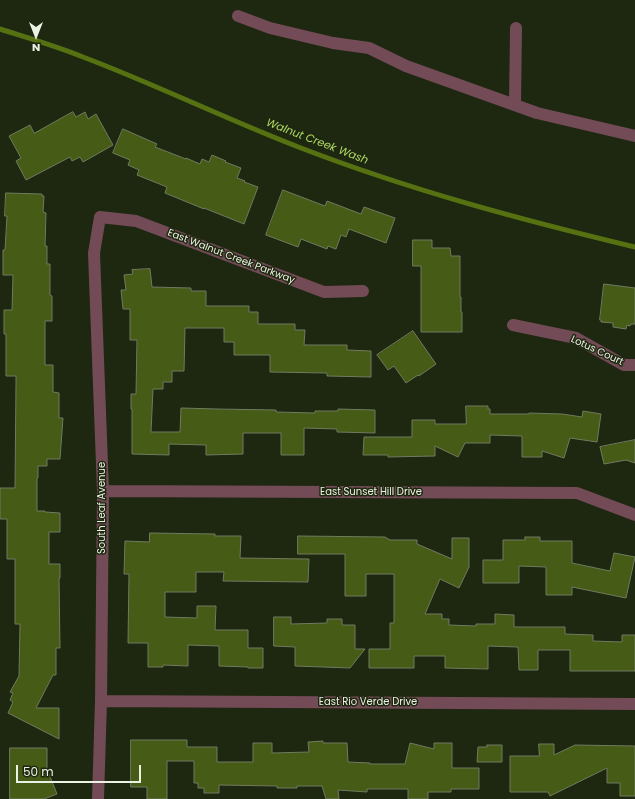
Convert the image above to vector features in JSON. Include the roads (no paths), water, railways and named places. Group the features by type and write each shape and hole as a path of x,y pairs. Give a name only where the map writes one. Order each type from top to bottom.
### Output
{"street":[{"path":"238,16 270,28 333,44 369,48 406,66 537,113 635,136"},
{"path":"515,105 516,28"},
{"name":"East Walnut Creek Parkway","path":"100,217 136,221 324,292 363,290"},
{"name":"South Leaf Avenue","path":"98,799 101,701 103,491 94,253 100,217"},
{"name":"Lotus Court","path":"513,325 576,338 624,365 635,365"},
{"name":"East Sunset Hill Drive","path":"103,491 577,493 635,515"},
{"name":"East Rio Verde Drive","path":"101,701 635,704"}],"waterway":[{"name":"Walnut Creek Wash","path":"0,29 73,53 247,126 342,163 466,203 635,247"}]}
